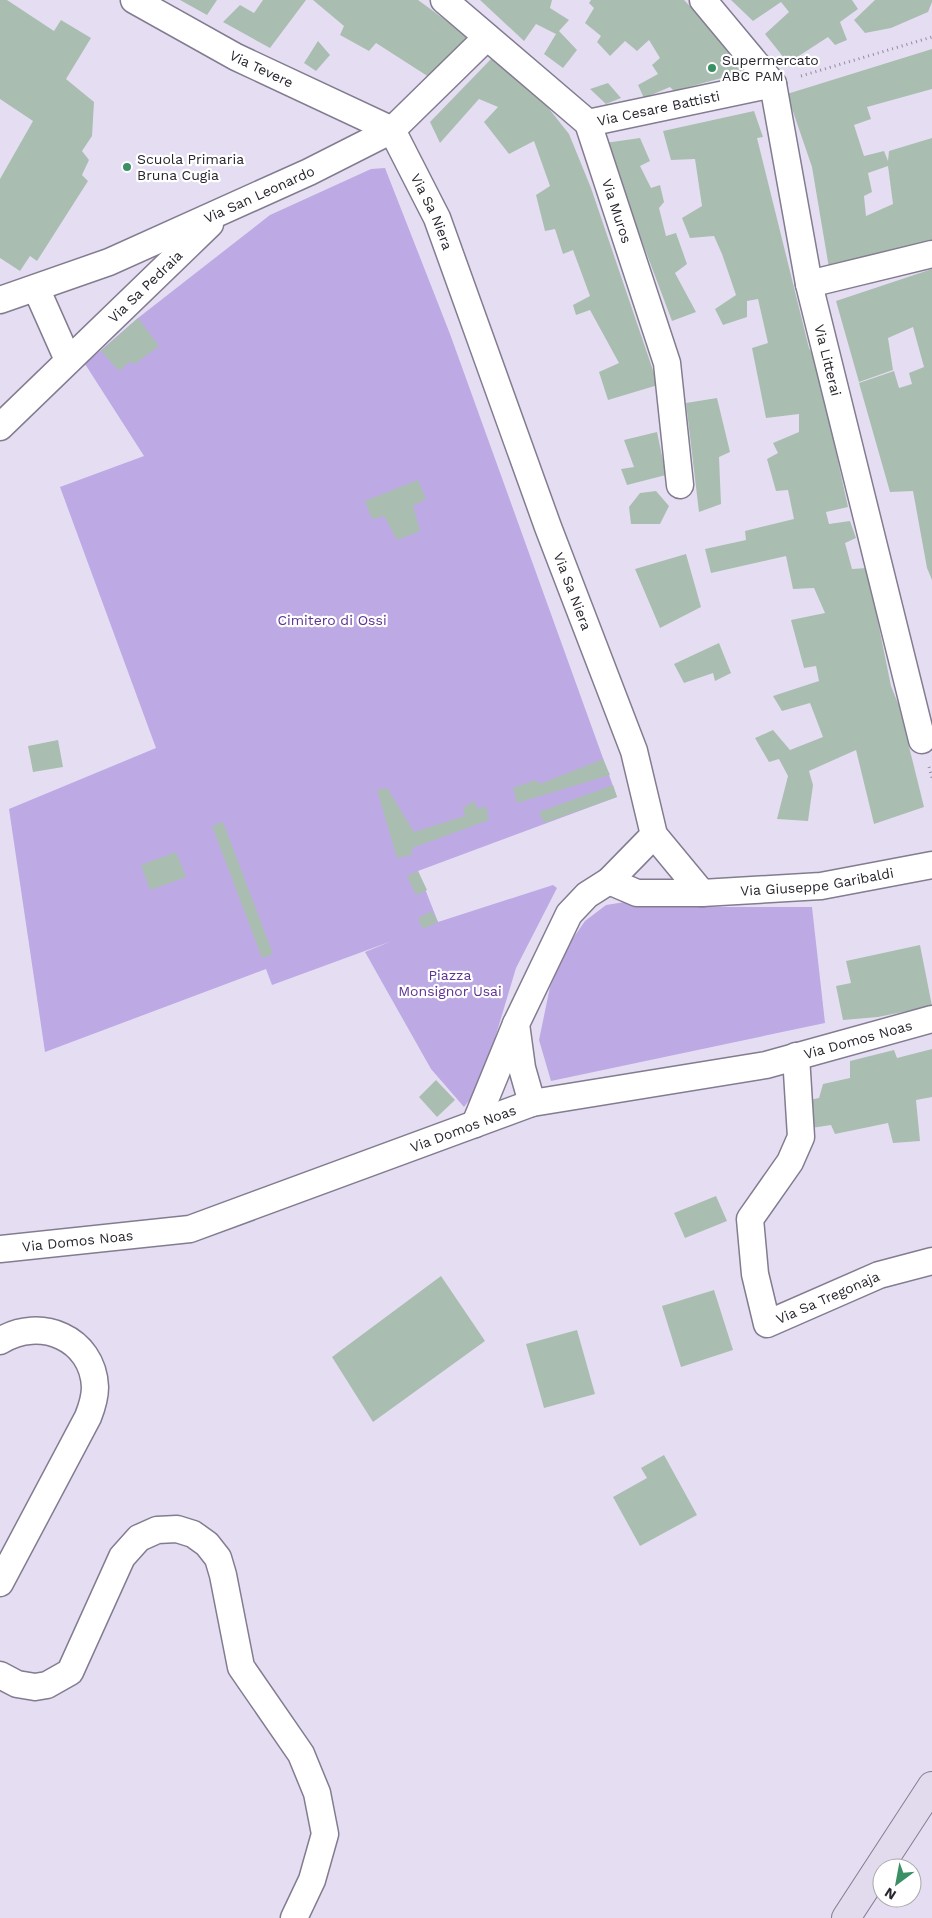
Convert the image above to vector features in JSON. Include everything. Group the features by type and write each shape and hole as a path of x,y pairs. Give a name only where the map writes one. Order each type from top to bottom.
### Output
{"main road":[{"path":"846,1918 932,1786"}],"street":[{"name":"Via Tevere","path":"134,0 236,57 392,130"},
{"path":"444,0 588,123"},
{"path":"702,0 774,84"},
{"name":"Via San Leonardo","path":"0,300 109,262 309,172 392,130 487,37"},
{"name":"Via Cesare Battisti","path":"588,123 774,84"},
{"name":"Via Litterai","path":"774,84 809,284 922,740"},
{"name":"Via Muros","path":"588,123 667,363 680,485"},
{"name":"Via Sa Niera","path":"392,130 437,218 548,527 634,751 654,835"},
{"name":"Via Sa Pedraia","path":"0,427 223,211"},
{"path":"809,284 932,254"},
{"path":"36,288 68,360"},
{"path":"475,1124 516,1024 569,914 587,895 609,881 654,835 702,893"},
{"name":"Via Giuseppe Garibaldi","path":"609,881 637,893 702,893 821,886 932,865"},
{"name":"Via Domos Noas","path":"0,1249 190,1230 532,1104 766,1065 932,1019"},
{"path":"516,1024 522,1068 532,1104"},
{"name":"Via Sa Tregonaja","path":"796,1056 801,1137 790,1162 750,1218 755,1274 767,1324 879,1275 932,1261"},
{"path":"0,1341 18,1332 36,1329 54,1332 70,1340 84,1355 93,1374 95,1388 94,1402 88,1417 0,1583"},
{"path":"0,1675 18,1684 34,1687 47,1685 70,1672 122,1557 139,1538 157,1530 177,1529 193,1534 207,1544 218,1558 223,1575 241,1668 301,1754 317,1793 325,1834 312,1880 294,1918"}],"path":[{"path":"774,84 932,37"}],"green space":[{"name":"Cimitero di Ossi","path":"385,168 450,334 617,797 418,871 438,922 553,885 557,888 516,968 481,1085 464,1107 431,1069 365,952 392,941 272,985 266,969 45,1052 9,809 156,748 60,487 144,456 85,364 138,318 270,215 371,169"},
{"path":"625,902 669,907 812,907 825,1023 551,1081 539,1040 550,987 569,944 585,921 606,905"}],"building":[{"path":"0,0 7,0 54,31 61,20 91,38 66,79 94,102 92,136 82,151 89,160 82,175 88,181 37,261 30,256 20,271 0,258 0,179 33,121 0,99"},
{"path":"180,0 217,0 207,15"},
{"path":"263,0 306,0 270,48 223,22 240,5 254,13"},
{"path":"313,0 418,0 469,37 429,77 376,43 369,51 340,35 344,26"},
{"path":"480,0 552,0 550,8 569,20 559,31 577,50 563,68 544,54 556,34 536,24 524,41"},
{"path":"591,0 684,0 751,70 674,91 670,87 644,98 638,85 658,74 652,65 660,58 649,40 637,51 625,41 610,56 597,42 601,36 585,23 594,8 589,3"},
{"path":"731,0 852,0 858,9 840,22 847,40 835,45 828,37 788,63 765,34 789,12 781,2 753,21"},
{"path":"875,0 932,0 932,2 928,12 891,28 865,33 854,20"},
{"path":"318,41 330,55 316,71 304,63"},
{"path":"932,49 932,89 867,107 871,119 854,125 864,156 884,151 888,161 889,151 932,138 932,240 829,268 812,167 787,94","holes":["888,166 893,204 866,216 864,196 872,192 868,173"]},
{"path":"492,58 535,91 569,134 591,188 658,385 608,400 599,372 619,363 590,310 576,315 573,305 590,296 573,250 563,254 555,229 545,231 536,195 550,186 534,141 509,154 484,122 498,107 479,99 440,143 430,122"},
{"path":"608,83 621,98 606,104 590,89"},
{"path":"754,111 763,137 757,138 809,348 816,361 848,507 826,512 829,524 850,521 856,538 845,543 852,569 867,568 891,686 899,706 924,807 874,824 856,750 809,771 813,785 808,821 777,819 788,776 779,759 769,762 755,738 773,730 790,750 823,737 810,703 782,711 773,696 819,681 816,666 804,668 791,620 825,613 814,588 793,589 786,556 711,573 705,549 746,540 745,531 794,519 788,490 776,491 767,459 778,453 773,443 799,432 799,414 766,418 752,348 768,343 758,299 747,301 747,317 723,325 715,309 736,295 722,254 714,236 690,238 682,218 702,206 695,159 671,160 663,131"},
{"path":"640,138 650,161 640,166 651,188 660,185 664,202 659,208 666,236 676,233 687,264 675,273 696,312 672,321 605,143"},
{"path":"932,269 932,580 927,568 913,491 890,492 859,383 894,371 899,388 912,384 909,373 924,367 913,327 888,338 893,370 859,382 836,301"},
{"path":"138,318 159,346 135,364 129,362 119,371 101,351"},
{"path":"717,398 730,452 719,457 721,504 699,512 686,403"},
{"path":"657,432 666,475 627,485 621,469 634,467 624,440"},
{"path":"418,480 426,499 413,506 420,531 397,540 384,516 372,519 365,501"},
{"path":"656,491 669,506 660,524 631,524 629,507 640,493"},
{"path":"686,554 701,607 660,628 635,569"},
{"path":"719,643 731,673 715,681 713,673 684,683 674,664"},
{"path":"58,740 63,767 33,772 28,746"},
{"path":"603,759 610,775 517,803 513,788 536,780 540,784"},
{"path":"613,785 617,797 544,823 539,812"},
{"path":"387,788 414,832 465,816 463,808 474,801 478,809 486,806 489,820 412,848 412,855 397,858 377,790"},
{"path":"223,822 273,954 262,958 212,826"},
{"path":"176,852 186,877 150,890 141,865"},
{"path":"418,871 427,890 416,895 407,876"},
{"path":"432,911 438,922 423,929 418,918"},
{"path":"920,945 932,1006 878,1017 843,1020 836,986 851,983 846,961"},
{"path":"932,1049 932,1097 916,1100 920,1141 893,1143 888,1123 835,1134 831,1125 805,1129 799,1102 819,1098 823,1084 850,1078 850,1061 894,1050 897,1058"},
{"path":"436,1080 455,1100 437,1117 419,1097"},
{"path":"716,1196 727,1221 685,1238 674,1213"},
{"path":"441,1276 485,1341 373,1422 332,1357"},
{"path":"714,1290 733,1350 681,1367 662,1306"},
{"path":"577,1330 595,1394 544,1408 526,1344"},
{"path":"664,1455 697,1515 640,1546 613,1497 647,1478 641,1468"}],"place":[{"name":"Supermercato ABC PAM","path":"712,68"},
{"name":"Scuola Primaria Bruna Cugia","path":"127,167"}],"park label":[{"name":"Piazza Monsignor Usai","path":"450,984"}]}
